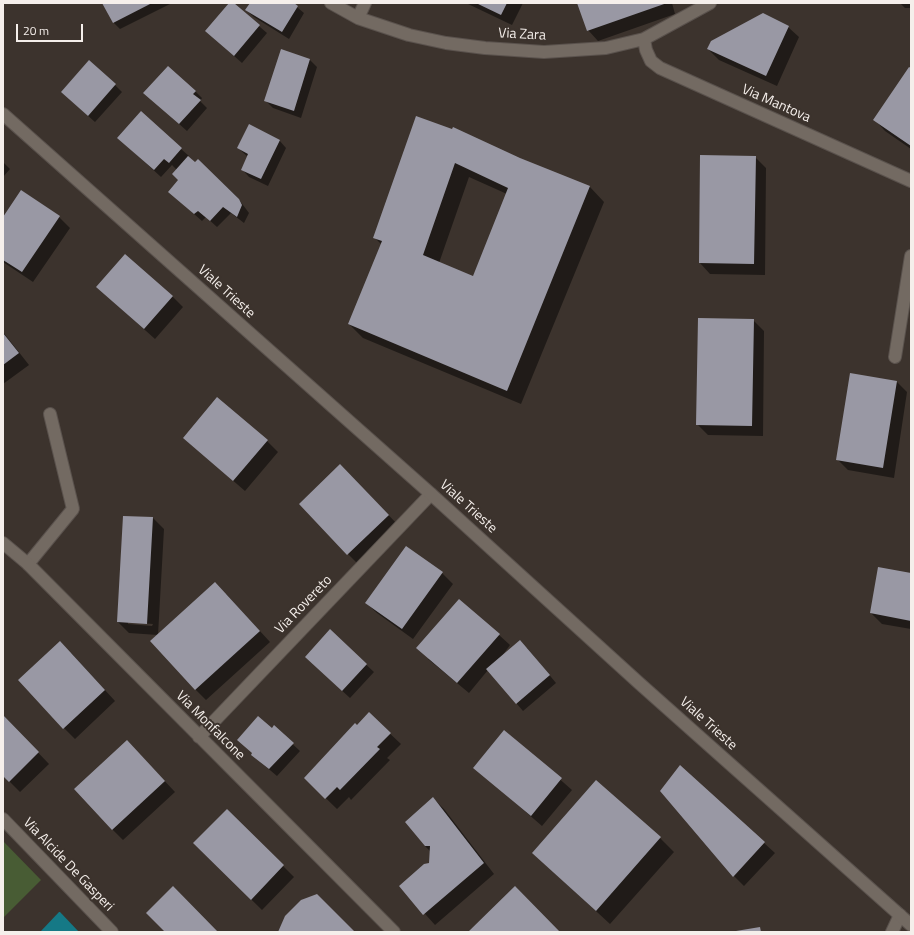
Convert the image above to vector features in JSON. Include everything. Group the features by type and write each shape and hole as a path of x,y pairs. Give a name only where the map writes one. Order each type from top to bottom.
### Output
{"street":[{"name":"Via Zara","path":"331,3 358,18 409,35 446,43 485,48 544,52 606,48 644,39 710,3"},
{"path":"358,18 365,3"},
{"name":"Via Mantova","path":"644,39 646,50 651,61 660,68 911,182"},
{"name":"Viale Trieste","path":"3,114 431,494 911,925"},
{"path":"895,357 911,256"},
{"path":"28,564 73,509 50,414"},
{"name":"Via Rovereto","path":"200,737 431,494"},
{"name":"Via Monfalcone","path":"3,543 28,564 394,932"},
{"name":"Via Alcide De Gasperi","path":"3,819 112,932"},
{"path":"892,932 900,915"}],"green space":[{"path":"3,841 41,880 3,918"}],"water":[{"path":"60,912 79,932 41,931"}],"building":[{"path":"102,3 152,3 113,23"},
{"path":"229,3 234,3 260,25 234,56 205,31"},
{"path":"250,3 294,3 298,6 282,32 245,10"},
{"path":"476,3 507,3 501,15"},
{"path":"577,3 667,3 587,31"},
{"path":"763,13 789,26 766,76 707,49 711,41"},
{"path":"281,49 310,59 294,111 264,101"},
{"path":"89,60 116,84 88,116 61,92"},
{"path":"168,66 196,91 193,94 201,100 179,124 143,93"},
{"path":"909,67 911,68 911,146 873,120"},
{"path":"141,111 182,148 169,163 164,159 154,170 117,138"},
{"path":"416,116 452,129 453,127 520,158 590,186 507,391 348,324 382,241 373,238","holes":["455,163 508,188 473,276 423,255"]},
{"path":"249,124 280,140 261,179 241,170 248,154 237,148"},
{"path":"700,155 756,156 754,264 699,263"},
{"path":"188,156 195,162 198,159 239,199 242,205 237,217 223,207 210,221 198,211 194,214 168,192 178,180 172,174"},
{"path":"21,190 60,216 22,272 3,260 3,217"},
{"path":"125,254 173,296 144,329 96,287"},
{"path":"698,318 754,319 752,426 696,425"},
{"path":"3,333 19,353 3,365"},
{"path":"850,373 897,381 883,468 836,460"},
{"path":"217,397 268,440 233,481 183,438"},
{"path":"340,464 389,515 347,555 299,504"},
{"path":"123,516 153,517 147,624 117,622"},
{"path":"406,546 443,572 402,629 365,603"},
{"path":"878,567 911,573 911,621 870,613"},
{"path":"215,582 260,631 195,690 150,641"},
{"path":"459,599 500,634 457,683 416,648"},
{"path":"330,629 367,664 342,691 305,657"},
{"path":"520,640 550,675 516,704 486,669"},
{"path":"60,641 105,690 63,729 18,680"},
{"path":"369,712 391,733 377,747 380,749 340,790 337,787 325,799 304,778 355,723 357,725"},
{"path":"3,715 39,752 9,782 3,776"},
{"path":"258,716 272,728 274,725 294,743 269,769 251,755 252,753 237,740"},
{"path":"504,730 562,778 531,816 473,768"},
{"path":"127,740 165,781 112,830 74,789"},
{"path":"680,765 765,842 733,877 660,791"},
{"path":"596,780 661,837 596,911 532,853"},
{"path":"433,797 484,863 423,915 399,886 424,864 429,863 430,846 425,846 405,822"},
{"path":"227,809 284,865 251,900 193,843"},
{"path":"173,886 218,932 165,932 146,913"},
{"path":"515,886 560,932 468,932"},
{"path":"317,894 355,932 278,932 285,916 301,900"},
{"path":"760,927 761,932 736,932 736,931"}]}
